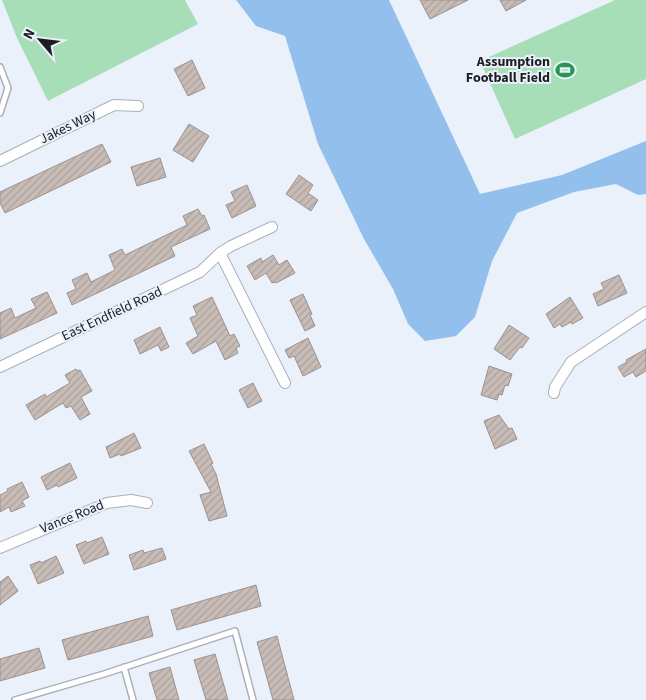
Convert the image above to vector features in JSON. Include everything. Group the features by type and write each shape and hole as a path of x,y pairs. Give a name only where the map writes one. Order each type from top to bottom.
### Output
{"street":[{"name":"Jakes Way","path":"0,161 114,105 138,106"},
{"name":"East Endfield Road","path":"0,367 200,272 220,253 231,246 272,227"},
{"path":"220,253 285,383"},
{"path":"554,393 555,387 571,362 646,312"},
{"name":"Vance Road","path":"0,548 107,503 132,500 147,503"}],"lane":[{"path":"0,67 8,88 1,110"},
{"path":"15,700 235,631 253,700"},
{"path":"124,667 133,700"}],"green space":[{"path":"2,0 185,0 198,24 48,101 17,38"},
{"name":"Assumption Football Field","path":"615,0 646,0 646,79 515,139 480,61"}],"water":[{"path":"236,0 389,0 480,194 562,175 646,141 646,194 638,195 616,184 574,192 517,213 492,261 475,317 456,336 425,341 408,324 393,289 364,239 318,144 285,36 256,26"}],"building":[{"path":"420,0 468,0 430,19"},
{"path":"500,0 526,0 506,11"},
{"path":"192,60 205,88 188,96 174,69"},
{"path":"189,124 209,136 193,162 173,150"},
{"path":"102,144 111,162 5,213 0,203 0,192"},
{"path":"160,158 166,177 137,186 131,167"},
{"path":"299,175 313,185 308,193 318,200 311,211 286,194"},
{"path":"247,185 256,206 232,218 226,205 235,201 231,192"},
{"path":"198,209 202,216 204,215 210,229 171,247 175,256 72,305 67,293 76,289 72,280 87,273 91,282 115,270 109,255 122,249 125,255 187,225 183,216"},
{"path":"273,255 279,265 287,260 295,273 276,283 272,283 266,273 255,280 247,266 261,258 262,262"},
{"path":"619,275 627,293 598,306 593,294 604,289 601,283"},
{"path":"47,292 57,313 0,339 0,313 11,308 15,318 36,308 31,299"},
{"path":"303,294 315,326 305,331 290,300"},
{"path":"212,297 230,336 234,334 240,346 236,348 238,353 225,360 216,341 193,354 186,343 198,336 190,318 197,315 193,306"},
{"path":"570,297 583,318 572,324 571,322 562,327 560,324 554,328 546,314"},
{"path":"509,325 529,338 510,360 494,349"},
{"path":"160,327 169,347 161,351 158,345 140,354 134,340"},
{"path":"308,338 321,367 303,376 294,356 289,358 285,350"},
{"path":"646,349 646,371 636,377 633,372 624,377 618,367 627,362 626,360"},
{"path":"489,366 512,374 508,386 505,385 502,395 499,394 497,400 481,395"},
{"path":"76,369 77,371 80,370 92,391 81,397 90,414 80,420 71,406 66,408 63,403 35,420 26,405 45,394 46,397 70,383 65,375"},
{"path":"253,383 262,401 248,408 239,390"},
{"path":"499,415 509,429 512,428 517,439 495,449 484,421"},
{"path":"134,433 141,448 110,458 106,447"},
{"path":"204,444 213,463 211,464 216,474 227,516 209,521 200,495 211,492 189,451"},
{"path":"70,463 77,478 47,490 41,477"},
{"path":"22,482 29,497 22,501 25,506 11,512 9,507 0,512 0,495 8,491 7,489"},
{"path":"102,537 109,554 84,564 76,545"},
{"path":"162,548 166,559 134,570 129,555 143,550 144,553"},
{"path":"56,556 64,573 38,584 30,565 40,561 41,563"},
{"path":"8,576 18,591 0,605 0,582"},
{"path":"256,585 261,606 177,630 171,610"},
{"path":"148,616 153,636 68,660 62,640"},
{"path":"277,636 294,700 273,700 257,642"},
{"path":"39,648 45,668 0,681 0,659"},
{"path":"215,654 228,700 206,700 194,660"},
{"path":"170,667 179,700 157,700 149,673"}],"place":[{"name":"Assumption Football Field","path":"565,70"}]}
